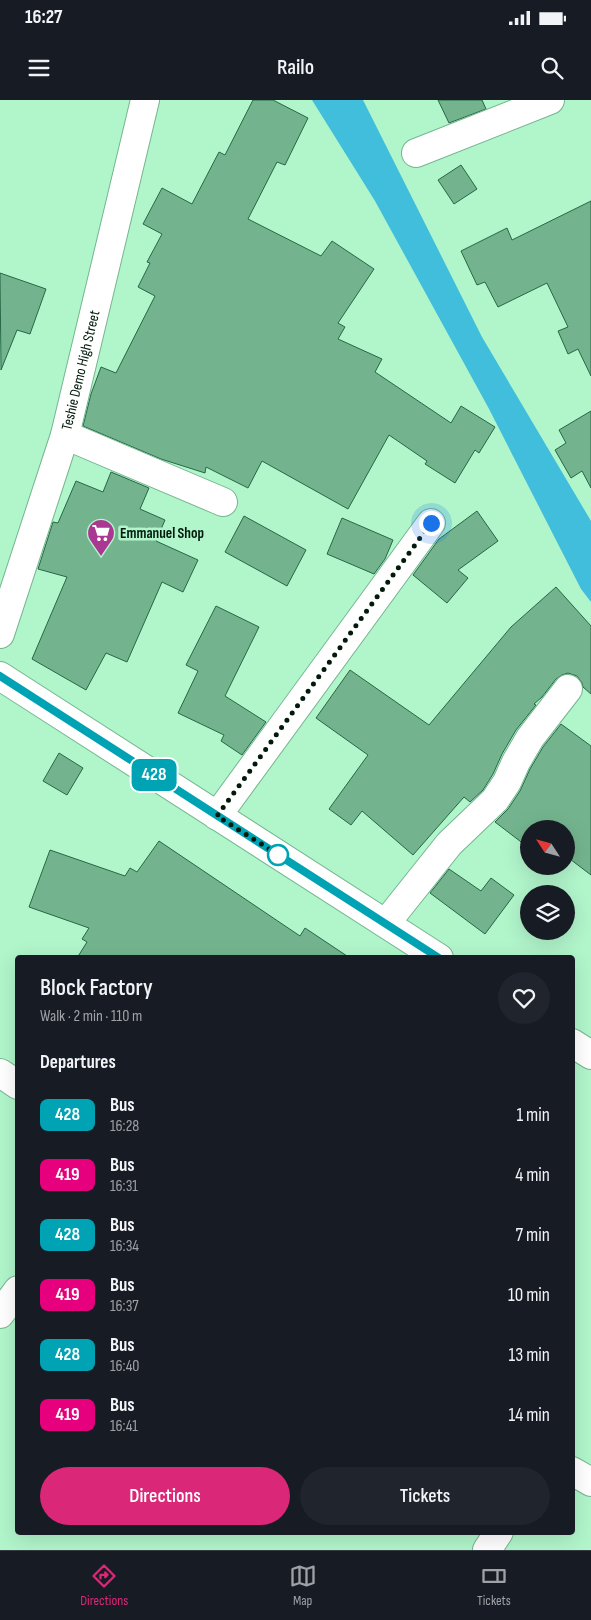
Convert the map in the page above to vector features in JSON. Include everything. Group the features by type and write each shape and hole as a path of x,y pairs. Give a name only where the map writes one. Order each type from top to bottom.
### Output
{"street":[{"name":"Teshie Demo High Street","path":"0,634 64,435 145,100"},
{"path":"416,153 550,100"},
{"path":"64,435 223,502"},
{"path":"217,816 431,523"},
{"path":"0,676 435,955"},
{"path":"386,923 449,844 495,800 507,782 530,738 568,689"},
{"path":"575,1045 591,1054"},
{"path":"0,1073 15,1083"},
{"path":"0,1314 15,1294"},
{"path":"575,1473 591,1482"},
{"path":"487,1550 497,1535"}],"water":[{"path":"312,100 363,100 482,337 591,521 591,602 581,589 488,407 375,201"}],"building":[{"path":"253,100 273,100 308,118 285,165 277,162 248,219 321,256 332,241 374,269 338,323 345,327 338,339 382,359 375,372 451,423 461,406 495,427 479,453 475,450 455,483 425,464 427,461 389,435 348,509 262,461 248,488 206,467 205,473 161,459 83,426 91,394 101,367 116,373 155,296 138,287 150,263 147,262 162,234 143,224 162,188 192,204 219,152 225,155"},
{"path":"438,100 482,100 486,109 449,123"},
{"path":"461,165 477,189 454,204 438,180"},
{"path":"591,201 591,376 578,349 568,354 558,331 568,327 547,283 498,307 485,282 477,285 461,251 507,228 512,240"},
{"path":"0,273 46,289 30,334 17,330 1,370"},
{"path":"591,411 591,488 582,471 571,478 555,450 566,443 559,430"},
{"path":"111,472 149,488 140,509 165,520 156,541 198,560 183,592 162,582 127,662 106,653 86,690 32,659 67,577 38,569 53,522 58,523 76,481 103,492"},
{"path":"477,511 498,541 458,570 468,578 447,603 413,575 439,539"},
{"path":"244,516 306,550 287,586 225,552"},
{"path":"342,518 393,540 385,559 374,574 327,554"},
{"path":"556,587 591,626 591,694 583,687 577,676 568,673 556,679 534,704 536,705 516,730 483,790 470,802 464,797 413,855 362,811 351,825 329,809 368,755 316,718 350,670 429,725 511,627"},
{"path":"216,606 259,627 225,696 266,722 242,755 221,741 224,735 178,713 198,671 186,665"},
{"path":"561,724 591,746 591,875 575,863 575,820 520,820 520,841 495,822 508,809 520,791 543,747"},
{"path":"59,753 83,768 67,795 43,781"},
{"path":"159,841 300,936 305,928 346,955 79,955 87,942 82,939 89,928 29,907 50,850 125,876 130,868 137,872"},
{"path":"449,869 481,891 491,878 514,895 485,934 430,893"}],"bus line":[{"name":"428","path":"0,676 434,955"}],"place":[{"name":"Emmanuel Shop","path":"101,557"}],"route":[{"path":"278,855 285,859 217,816 431,523"}]}
